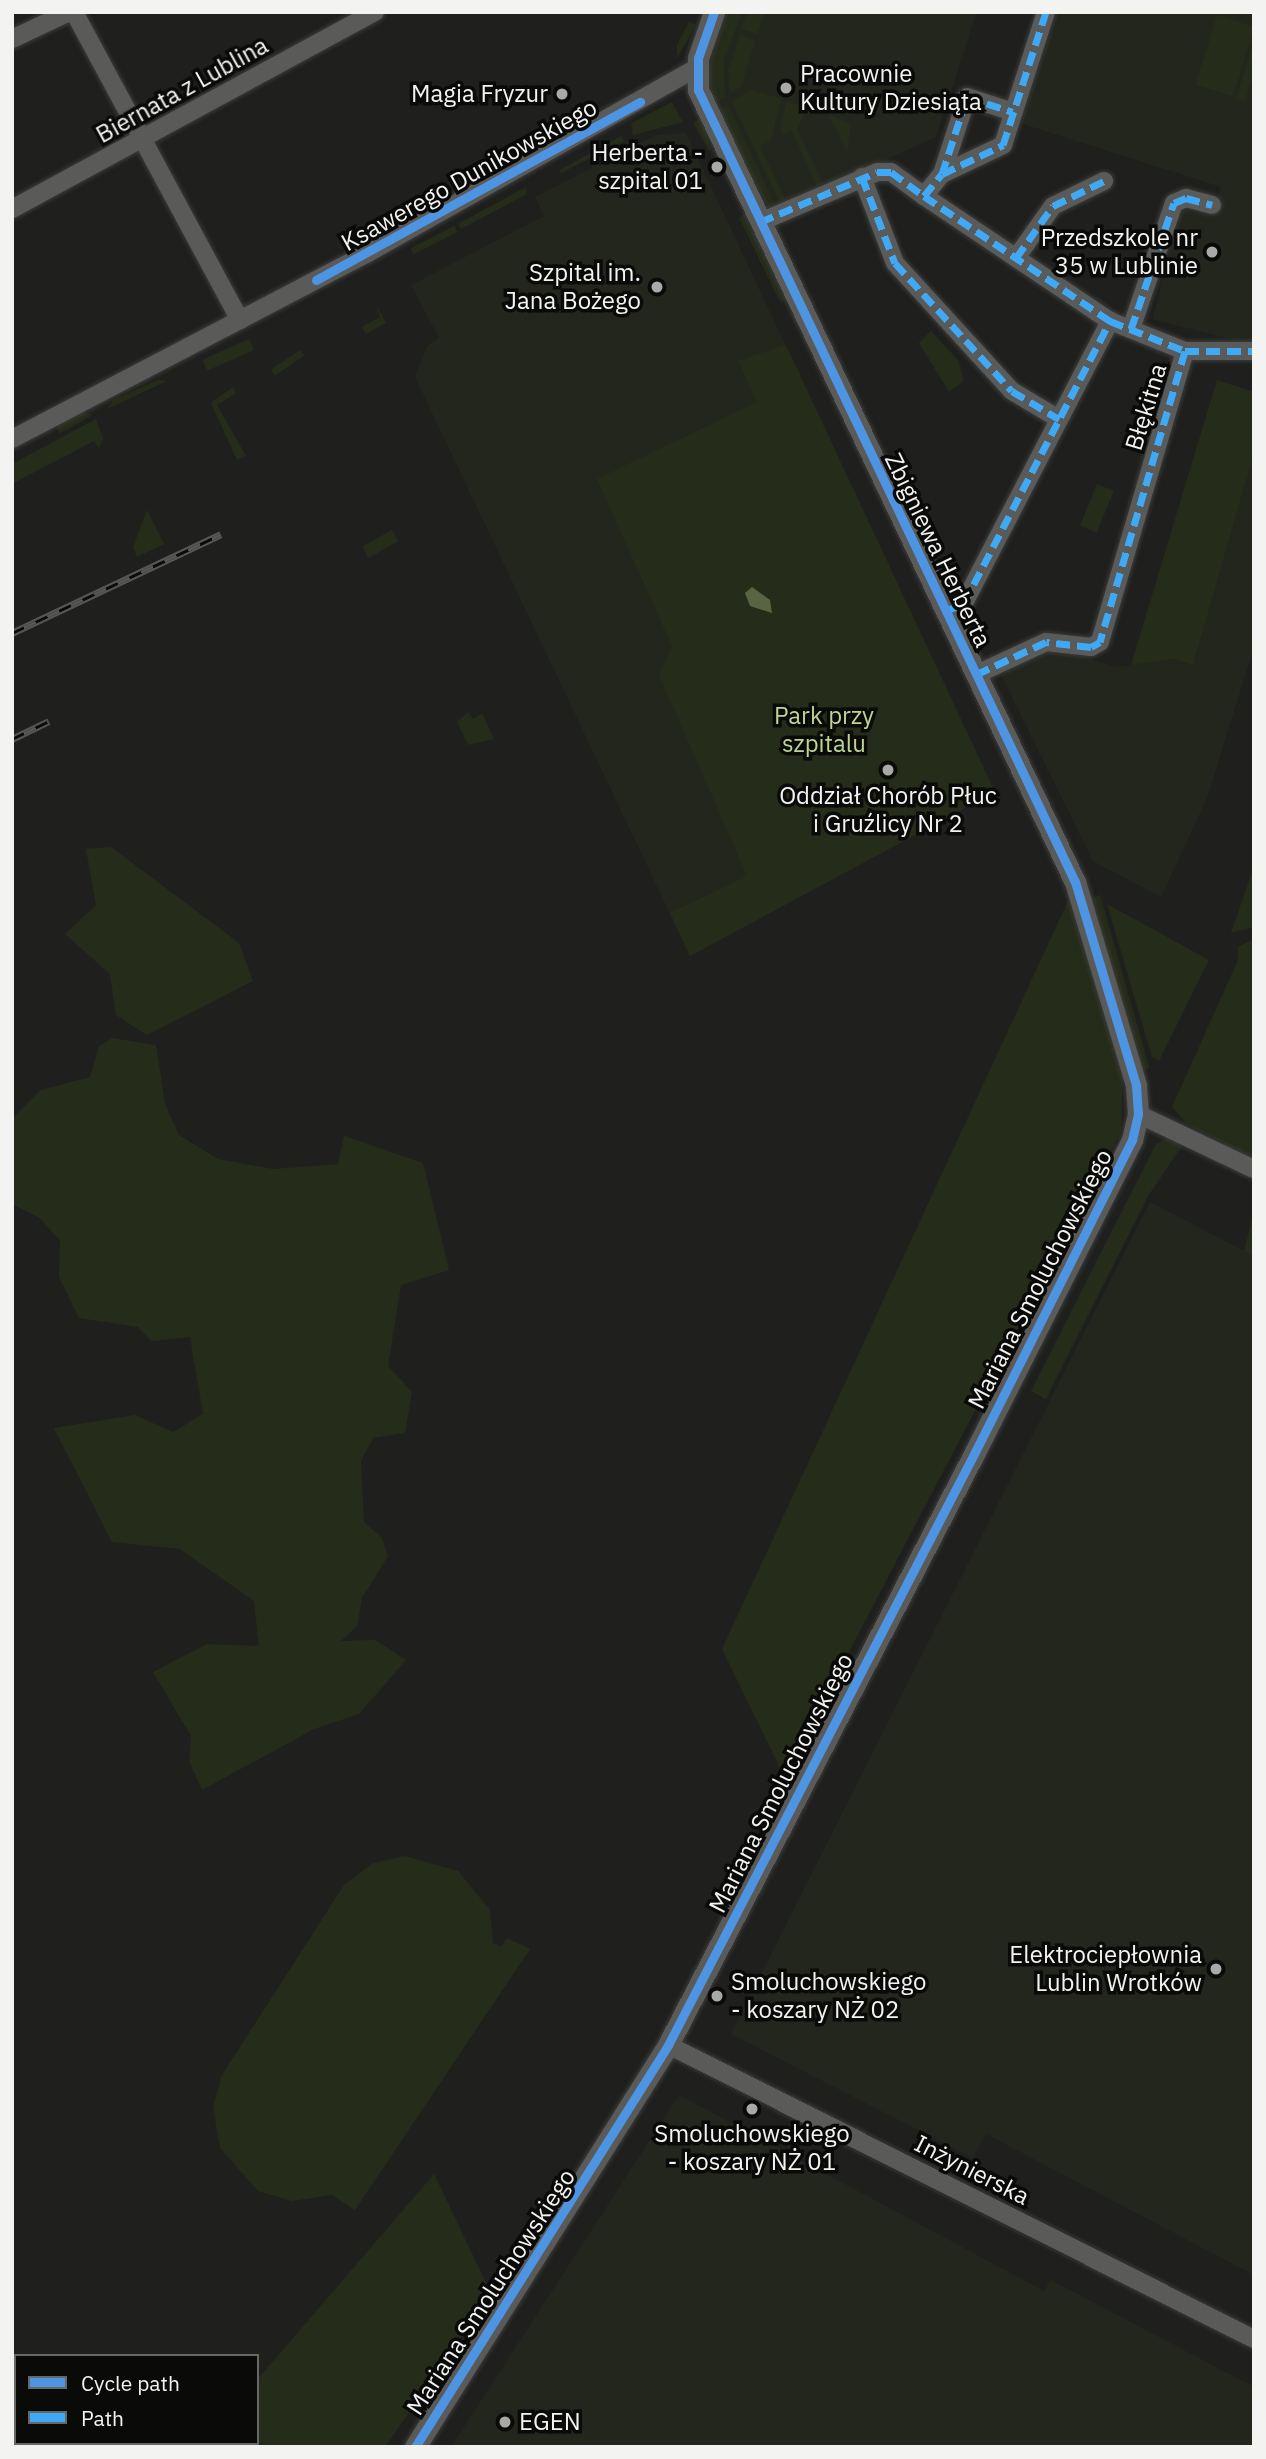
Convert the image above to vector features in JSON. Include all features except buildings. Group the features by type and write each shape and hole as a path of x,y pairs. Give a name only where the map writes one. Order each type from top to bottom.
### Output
{"street":[{"path":"12,39 69,12"},
{"path":"74,12 240,320"},
{"name":"Biernata z Lublina","path":"12,209 375,12"},
{"path":"696,68 714,12"},
{"path":"942,174 1003,145 1046,12"},
{"name":"Zbigniewa Herberta","path":"696,68 698,90 1075,882 1136,1085 1138,1114"},
{"name":"Ksawerego Dunikowskiego","path":"12,439 240,320 696,68"},
{"path":"924,195 942,174 967,97 1013,112"},
{"name":"Błękitna","path":"862,177 891,172 1110,321 1185,351 1100,642 1091,647 1046,642 977,674"},
{"path":"760,222 862,177 895,263 1012,391 1059,419"},
{"path":"1016,258 1053,206 1104,181"},
{"path":"1131,329 1174,203 1186,198 1212,205"},
{"path":"946,611 964,603 1110,321"},
{"path":"1185,351 1254,351"},
{"path":"1138,1114 1254,1169"},
{"name":"Mariana Smoluchowskiego","path":"415,2447 668,2045 991,1420 1132,1140 1138,1114"},
{"name":"Inżynierska","path":"668,2045 1254,2339"}],"shaded area":[{"path":"727,12 977,12 936,137 767,213 711,96 709,65"},
{"path":"1057,12 1254,12 1254,345 1152,319 1182,210 1212,217 1221,187 1020,123"},
{"path":"686,133 995,792 690,956 415,377 427,346 439,338 411,285 544,216 535,197 656,135"},
{"path":"1254,453 1254,647 1207,798 1161,897 1093,861 998,669 1047,645 1116,667 1173,659 1193,665"},
{"path":"752,587 770,600 772,613 750,606 745,593"},
{"path":"1150,1202 1254,1256 1254,2275 986,2134 973,2158 731,2034"},
{"path":"679,2095 1044,2291 1051,2280 1254,2387 1254,2447 451,2447"}],"green space":[{"path":"727,12 742,12 724,60 725,98 714,103 707,73"},
{"path":"747,12 765,12 757,34 741,29"},
{"path":"1217,15 1254,26 1233,96 1196,85"},
{"path":"689,22 696,25 677,58 677,45"},
{"path":"740,34 755,40 742,86 730,94 728,72"},
{"path":"1254,41 1254,71 1245,101 1236,99"},
{"path":"752,90 781,99 771,140 760,146 786,201 780,203 732,102"},
{"path":"787,101 807,108 797,129 823,184 817,187 792,131 782,135 780,129"},
{"path":"672,102 683,122 633,135 631,123"},
{"path":"728,105 775,205 769,208 717,110"},
{"path":"828,114 851,124 847,152"},
{"path":"702,117 711,150 709,151 693,123"},
{"path":"621,136 624,141 561,173 560,170"},
{"path":"526,187 527,194 461,229 458,224"},
{"path":"432,197 435,203 371,236 368,230"},
{"path":"746,214 787,298 780,302 739,218"},
{"path":"454,226 457,232 414,254 410,248"},
{"path":"376,305 386,323 366,334 362,327 380,317"},
{"path":"931,331 958,360 964,381 949,392 919,343"},
{"path":"249,339 254,350 207,371 202,360"},
{"name":"Park przy szpitalu","path":"786,345 995,792 690,956 670,913 747,876 659,675 672,646 597,479 757,402 738,361"},
{"path":"300,350 304,356 275,375 271,370"},
{"path":"158,380 167,381 107,409 113,400"},
{"path":"1217,380 1254,392 1254,453 1193,665 1173,659 1131,665"},
{"path":"233,387 236,393 217,405 246,456 237,460 211,403"},
{"path":"83,412 93,415 59,434 56,423"},
{"path":"96,419 103,438 99,449 94,441 12,484 12,464"},
{"path":"1097,484 1114,491 1097,532 1080,526"},
{"path":"147,510 164,544 137,557 133,547"},
{"path":"392,530 398,541 369,558 362,546"},
{"path":"468,712 473,719 482,713 494,739 468,745 457,722"},
{"path":"111,847 239,943 253,981 147,1035 116,1015 110,974 65,934 96,905 86,849"},
{"path":"1254,866 1254,927 1231,933"},
{"path":"1100,895 1150,1068 1139,1071 1089,898"},
{"path":"1069,899 1123,1076 1121,1131 784,1776 722,1649"},
{"path":"1107,904 1209,960 1159,1061 1152,1057"},
{"path":"1254,939 1253,1159 1187,1124 1172,1107 1238,960 1238,947"},
{"path":"112,1038 156,1045 165,1104 179,1135 218,1159 273,1169 338,1164 344,1136 423,1163 449,1270 401,1285 388,1366 412,1392 405,1433 373,1438 361,1461 364,1522 382,1538 388,1556 362,1598 357,1626 341,1641 375,1640 406,1660 359,1714 314,1729 202,1790 189,1761 191,1736 153,1672 207,1644 259,1646 254,1601 180,1549 112,1542 54,1428 135,1415 173,1432 203,1414 190,1337 152,1341 138,1327 79,1318 59,1277 60,1241 40,1218 12,1204 12,1119 41,1090 90,1077 99,1046"},
{"path":"1167,1138 1182,1146 1148,1196 1046,1399 1031,1391 1156,1144"},
{"path":"1254,1212 1254,1256 1244,1251"},
{"path":"405,1856 458,1871 490,1910 493,1943 501,1947 507,1938 530,1949 355,2210 332,2195 292,2201 258,2191 220,2148 213,2107 222,2075 344,1885 373,1863"},
{"path":"434,2174 491,2293 385,2447 208,2447 259,2445 259,2378"}],"railway":[{"path":"12,633 221,534"},
{"path":"12,739 49,721"}],"marked path":[{"path":"760,222 877,172 891,172 924,196 942,174 1003,145 1046,12"},
{"path":"942,174 967,97 1013,112"},
{"path":"862,177 895,263 1012,391 1059,419"},
{"path":"1016,258 1053,206 1104,181"},
{"path":"924,196 1110,321 1185,351 1100,642 1091,647 1046,642 977,674"},
{"path":"1131,329 1174,203 1186,198 1212,205"},
{"path":"946,611 964,603 1110,321"},
{"path":"1185,351 1254,351"}],"cycle path":[{"path":"415,2447 668,2045 975,1452 1132,1140 1138,1114 1136,1085 1075,882 698,90 698,58 714,12"},
{"path":"316,280 640,102"}],"place":[{"name":"Pracownie Kultury Dziesiąta","path":"786,88"},
{"name":"Magia Fryzur","path":"562,94"},
{"name":"Herberta - szpital 01","path":"717,167"},
{"name":"Przedszkole nr 35 w Lublinie","path":"1212,252"},
{"name":"Szpital im. Jana Bożego","path":"657,287"},
{"name":"Oddział Chorób Płuc i Gruźlicy Nr 2","path":"888,770"},
{"name":"Elektrociepłownia Lublin Wrotków","path":"1216,1969"},
{"name":"Smoluchowskiego - koszary NŻ 02","path":"717,1996"},
{"name":"Smoluchowskiego - koszary NŻ 01","path":"752,2109"},
{"name":"EGEN","path":"505,2422"}]}
